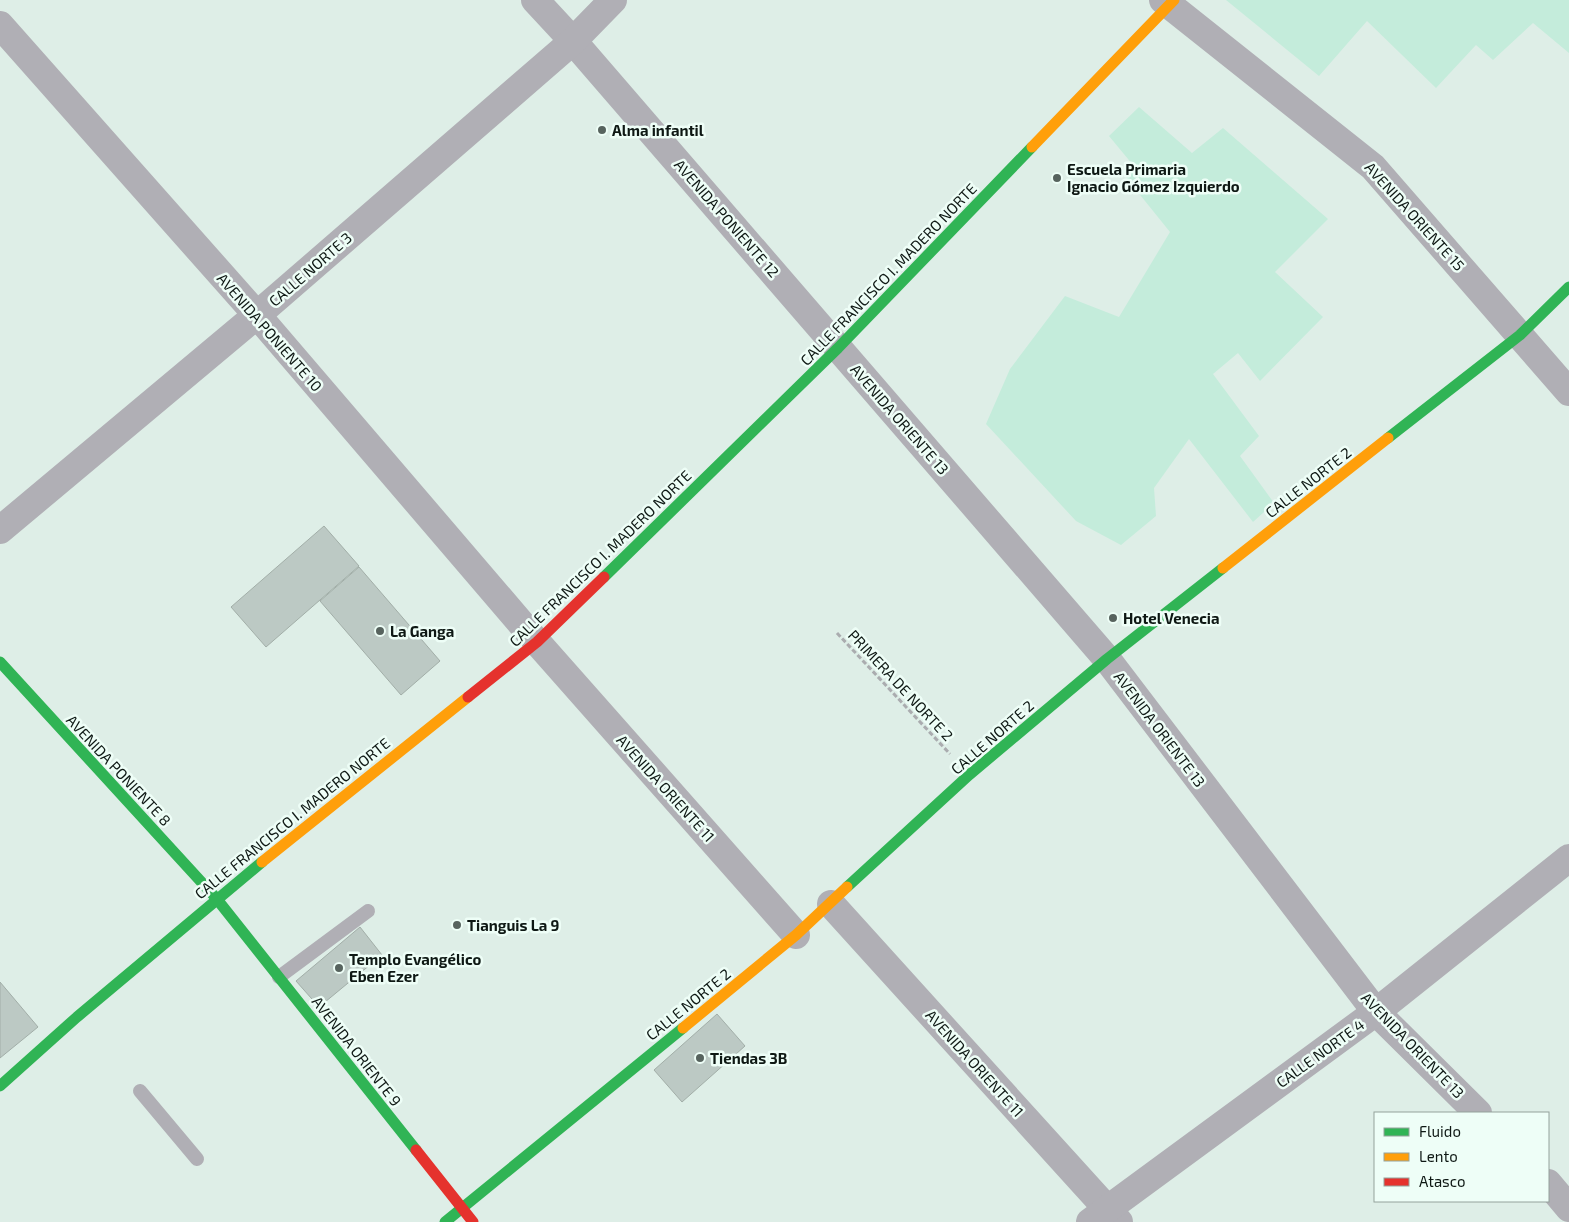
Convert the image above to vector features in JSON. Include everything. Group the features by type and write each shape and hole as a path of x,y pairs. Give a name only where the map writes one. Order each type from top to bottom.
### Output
{"street":[{"name":"AVENIDA PONIENTE 12","path":"535,0 573,41 838,348"},
{"name":"CALLE NORTE 3","path":"0,530 257,315 573,41 613,0"},
{"name":"AVENIDA ORIENTE 15","path":"1169,2 1374,167 1569,392"},
{"name":"CALLE FRANCISCO I. MADERO NORTE","path":"0,1086 76,1017 216,898 537,642 838,348 1169,2"},
{"name":"AVENIDA PONIENTE 10","path":"0,25 257,315 537,642"},
{"name":"CALLE NORTE 2","path":"445,1222 796,935 969,775 1107,659 1520,335 1569,287"},
{"name":"AVENIDA ORIENTE 13","path":"838,348 1107,659 1376,1012 1477,1112"},
{"name":"AVENIDA ORIENTE 11","path":"537,642 796,935"},
{"name":"AVENIDA PONIENTE 8","path":"0,662 216,898"},
{"name":"CALLE NORTE 4","path":"1105,1218 1376,1012 1569,858"},
{"name":"AVENIDA ORIENTE 9","path":"216,898 474,1222"},
{"name":"AVENIDA ORIENTE 11","path":"831,904 1105,1218"}],"lane":[{"path":"279,977 368,911"},
{"path":"76,1017 86,1028"},
{"path":"140,1091 197,1159"}],"path":[{"name":"PRIMERA DE NORTE 2","path":"837,632 969,775"}],"green space":[{"path":"1226,0 1569,0 1569,53 1533,23 1493,60 1476,45 1436,88 1367,21 1319,76"},
{"path":"1139,107 1192,153 1223,128 1328,219 1275,272 1323,317 1260,381 1238,353 1213,374 1259,436 1240,456 1274,503 1253,522 1189,439 1154,488 1156,516 1121,545 1076,521 986,424 1010,369 1065,296 1119,317 1170,232 1124,175 1133,165 1109,136"}],"building":[{"path":"324,526 359,566 266,647 231,607"},
{"name":"La Ganga","path":"359,567 440,661 401,695 320,601"},
{"name":"Templo Evangélico Eben Ezer","path":"360,927 382,955 319,1007 296,981"},
{"path":"0,982 38,1027 0,1058"},
{"name":"Tiendas 3B","path":"717,1014 745,1046 682,1102 654,1070"}],"traffic: fast":[{"path":"604,577 838,348 1032,147"},
{"path":"1388,438 1520,335 1569,287"},
{"path":"847,887 969,775 1107,659 1223,568"},
{"path":"0,662 216,898 416,1150"},
{"path":"0,1086 77,1017 262,862"},
{"path":"445,1222 683,1028"}],"traffic: slow":[{"path":"1032,147 1174,0"},
{"path":"1223,568 1388,438"},
{"path":"262,862 468,697"},
{"path":"683,1028 796,935 847,887"}],"traffic: jam":[{"path":"468,697 537,642 604,577"},
{"path":"416,1150 473,1222"}],"place":[{"name":"Alma infantil","path":"602,130"},
{"name":"Escuela Primaria Ignacio Gómez Izquierdo","path":"1057,178"},
{"name":"Hotel Venecia","path":"1113,618"},
{"name":"La Ganga","path":"380,631"},
{"name":"Tianguis La 9","path":"457,925"},
{"name":"Templo Evangélico Eben Ezer","path":"339,968"},
{"name":"Tiendas 3B","path":"700,1058"}]}
